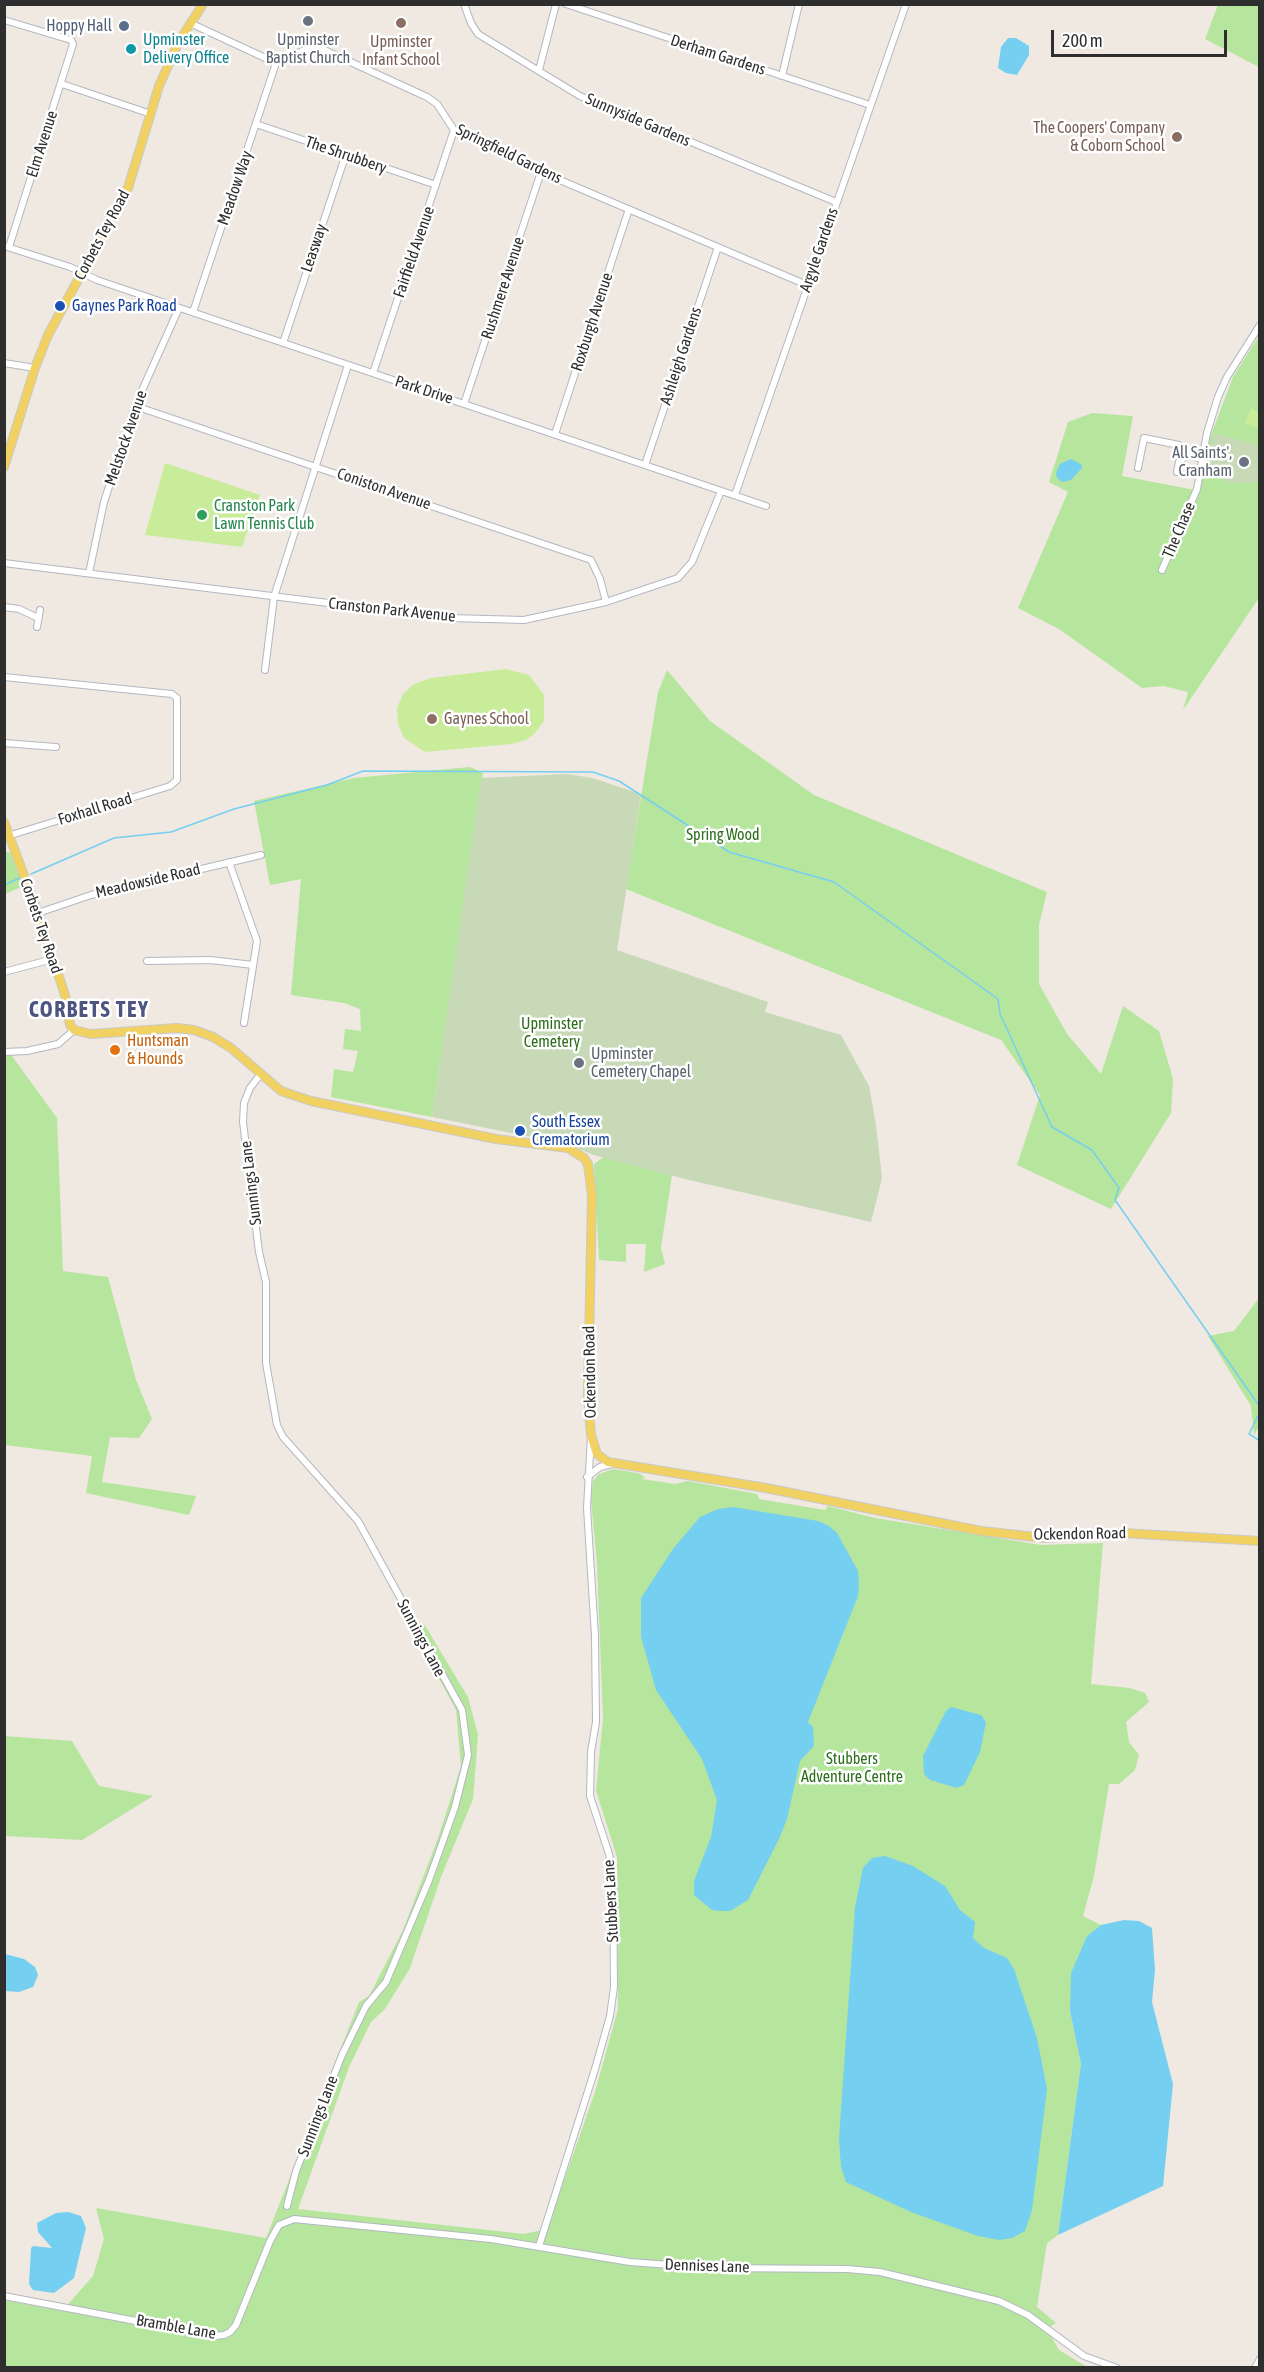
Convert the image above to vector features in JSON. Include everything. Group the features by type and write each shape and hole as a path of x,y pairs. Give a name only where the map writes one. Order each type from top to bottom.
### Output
{"main road":[{"name":"Corbets Tey Road","path":"4,467 35,368 48,335 128,188 159,86 190,23 203,4"},
{"name":"Corbets Tey Road","path":"4,822 11,835 38,913 65,995 70,1025 74,1030"},
{"name":"Ockendon Road","path":"74,1030 91,1034 177,1028 194,1030 213,1037 231,1048 281,1091 311,1101 496,1139 568,1148 584,1158 588,1164 592,1195 588,1373 591,1436 597,1454 612,1464 766,1488 981,1531 1045,1538 1123,1533 1260,1541"}],"street":[{"name":"Sunnyside Gardens","path":"464,4 478,34 580,96 836,202"},
{"path":"539,70 556,4"},
{"name":"Derham Gardens","path":"566,4 870,105"},
{"path":"782,76 799,4"},
{"name":"Argyle Gardens","path":"735,495 906,4"},
{"name":"Elm Avenue","path":"4,20 71,40 73,48 7,247"},
{"path":"190,23 276,63"},
{"name":"Springfield Gardens","path":"276,63 309,48 320,48 427,97 437,104 454,130 542,171 807,285"},
{"name":"Meadow Way","path":"193,312 276,63"},
{"path":"62,84 151,114"},
{"name":"The Shrubbery","path":"256,124 436,185"},
{"name":"Fairfield Avenue","path":"373,373 454,130"},
{"name":"Leasway","path":"282,343 346,154"},
{"name":"Rushmere Avenue","path":"464,404 542,171"},
{"name":"Roxburgh Avenue","path":"555,434 629,209"},
{"path":"7,247 82,273"},
{"name":"Ashleigh Gardens","path":"645,465 718,247"},
{"name":"Park Drive","path":"82,273 179,308 766,506"},
{"name":"Melstock Avenue","path":"88,573 104,502 135,406 179,308"},
{"name":"The Chase","path":"1162,570 1197,489 1202,459 1218,397 1227,377 1260,325"},
{"path":"4,363 35,368"},
{"path":"265,670 274,597 348,365"},
{"name":"Coniston Avenue","path":"135,406 591,560 600,579 606,602"},
{"path":"1138,468 1144,438 1179,445 1187,455 1202,459"},
{"path":"1178,472 1179,462 1187,455"},
{"name":"Cranston Park Avenue","path":"4,563 450,618 524,620 606,602 678,578 692,562 721,491"},
{"path":"4,607 20,609 38,618"},
{"path":"37,627 40,610"},
{"name":"Foxhall Road","path":"4,678 172,694 177,698 177,780 170,786 11,835"},
{"path":"4,743 56,747"},
{"name":"Meadowside Road","path":"38,913 91,895 261,855"},
{"path":"229,862 257,941 244,1023"},
{"path":"4,972 53,959"},
{"path":"147,961 210,960 253,965"},
{"path":"4,1052 27,1051 58,1044 74,1030"},
{"name":"Sunnings Lane","path":"260,1075 250,1088 244,1103 243,1122 259,1252 265,1271 266,1363 277,1425 283,1437 346,1504 378,1556 462,1710 468,1755 455,1807 429,1880 386,1982 366,2006 342,2055 296,2171 287,2206"},
{"name":"Stubbers Lane","path":"539,2246 595,2069 610,2016 614,1987 613,1874 609,1854 590,1796 596,1694 587,1477 591,1436"},
{"path":"587,1477 600,1467 612,1464"},
{"name":"Dennises Lane","path":"279,2225 294,2219 539,2246 630,2262 710,2268 847,2269 880,2272 999,2301 1028,2315 1084,2356 1117,2367"},
{"name":"Bramble Lane","path":"4,2296 215,2336 224,2335 236,2325 270,2241 279,2225"},
{"path":"1255,2367 1260,2359"}],"green space":[{"path":"1218,5 1259,5 1259,67 1205,39"},
{"path":"1259,336 1259,598 1183,710 1188,692 1164,686 1142,688 1059,629 1018,608 1068,492 1049,482 1068,422 1092,413 1133,416 1122,476 1200,491 1208,443 1233,377"},
{"path":"1251,408 1259,412 1259,429 1245,423"},
{"path":"1214,434 1252,443 1259,448 1259,482 1233,483 1205,472"},
{"name":"Cranston Park Lawn Tennis Club","path":"165,463 260,495 242,547 145,535"},
{"path":"506,669 529,675 544,695 544,721 526,740 511,744 425,752 404,738 398,724 397,708 403,694 414,684 431,678"},
{"name":"Spring Wood","path":"667,670 710,721 814,795 1047,892 1039,925 1039,984 1067,1034 1101,1074 1123,1006 1159,1031 1173,1079 1171,1113 1111,1209 1017,1165 1040,1095 1001,1040 626,889 658,692"},
{"path":"470,767 483,773 432,1117 331,1097 334,1069 353,1072 358,1051 343,1049 345,1029 361,1031 360,1009 344,1003 291,995 301,879 270,885 254,801 354,778"},
{"name":"Upminster Cemetery","path":"568,774 592,778 641,794 617,950 768,1002 765,1012 841,1035 869,1086 876,1125 882,1178 871,1222 685,1179 594,1155 566,1144 432,1117 481,778"},
{"path":"4,852 17,853 28,884 5,894"},
{"path":"4,1045 57,1118 63,1271 108,1277 136,1380 152,1419 139,1438 110,1437 102,1482 196,1496 189,1515 86,1493 92,1456 5,1445"},
{"path":"604,1157 672,1175 661,1248 665,1264 644,1272 646,1244 626,1244 626,1262 599,1260 594,1164"},
{"path":"1259,1298 1260,1425 1254,1435 1251,1406 1208,1336 1234,1331"},
{"name":"Stubbers Adventure Centre","path":"613,1469 638,1473 645,1477 642,1479 675,1484 688,1481 757,1494 759,1499 825,1510 828,1506 875,1518 1041,1545 1103,1543 1091,1684 1130,1688 1145,1693 1149,1702 1126,1722 1129,1742 1139,1755 1135,1770 1119,1784 1109,1784 1094,1876 1083,1916 1101,1925 1087,1936 1070,2011 1081,2064 1058,2235 1047,2243 1037,2307 1056,2323 1047,2329 1059,2350 1087,2367 5,2367 4,2300 62,2311 93,2276 104,2239 96,2208 266,2238 359,2002 369,1996 403,1930 438,1838 461,1766 456,1710 407,1619 424,1624 468,1697 478,1735 473,1799 441,1877 410,1968 385,2009 371,2022 349,2067 298,2209 524,2234 547,2229 595,2092 618,2009 617,1857 596,1791 603,1718 597,1563 591,1500 593,1481 599,1474"},
{"path":"4,1736 72,1741 99,1786 153,1796 82,1840 5,1836"}],"water":[{"path":"1008,38 1016,38 1029,46 1029,55 1017,75 1006,73 998,68 1001,47"},
{"path":"1071,459 1081,464 1082,468 1071,480 1062,482 1057,478 1056,473 1060,464"},
{"path":"733,1507 818,1521 829,1526 837,1533 858,1571 859,1584 858,1596 808,1722 813,1727 814,1746 800,1761 787,1819 779,1839 748,1900 730,1911 720,1911 712,1910 694,1895 694,1881 711,1837 717,1800 702,1759 656,1690 641,1637 641,1598 673,1549 700,1517 718,1509"},
{"path":"951,1707 981,1715 986,1722 980,1752 964,1785 957,1788 930,1780 924,1774 923,1756 946,1711"},
{"path":"885,1856 913,1866 945,1886 960,1910 975,1922 973,1938 984,1948 1007,1958 1014,1969 1037,2038 1047,2089 1032,2210 1025,2231 1012,2238 999,2240 978,2236 911,2212 846,2182 841,2167 839,2139 855,1907 863,1868 872,1858"},
{"path":"1124,1920 1139,1921 1152,1928 1155,1970 1152,2002 1173,2084 1163,2186 1058,2235 1081,2064 1070,2011 1071,1973 1087,1936 1101,1925"},
{"path":"5,1954 24,1959 35,1967 38,1975 33,1987 19,1992 5,1991"},
{"path":"68,2212 81,2216 86,2228 74,2278 54,2293 33,2290 29,2284 31,2248 33,2246 52,2248 38,2232 37,2223 56,2213"}],"waterway":[{"path":"31,874 114,838 171,832 234,809 327,785 363,771 593,772 619,781 729,852 834,882 998,999 1000,1014 1052,1127 1092,1150 1119,1188 1115,1200 1260,1407"},
{"path":"4,885 20,878"},
{"path":"1260,1412 1249,1434 1260,1441"}],"place":[{"name":"Upminster Baptist Church","path":"308,21"},
{"name":"Upminster Infant School","path":"401,23"},
{"name":"Hoppy Hall","path":"124,26"},
{"name":"Upminster Delivery Office","path":"131,49"},
{"name":"The Coopers' Company & Coborn School","path":"1177,137"},
{"name":"Gaynes Park Road","path":"60,306"},
{"name":"All Saints', Cranham","path":"1244,462"},
{"name":"Cranston Park Lawn Tennis Club","path":"202,515"},
{"name":"Gaynes School","path":"432,719"},
{"name":"Huntsman & Hounds","path":"115,1050"},
{"name":"Upminster Cemetery Chapel","path":"579,1063"},
{"name":"South Essex Crematorium","path":"520,1131"}],"district":[{"name":"CORBETS TEY","path":"89,1010"}]}
